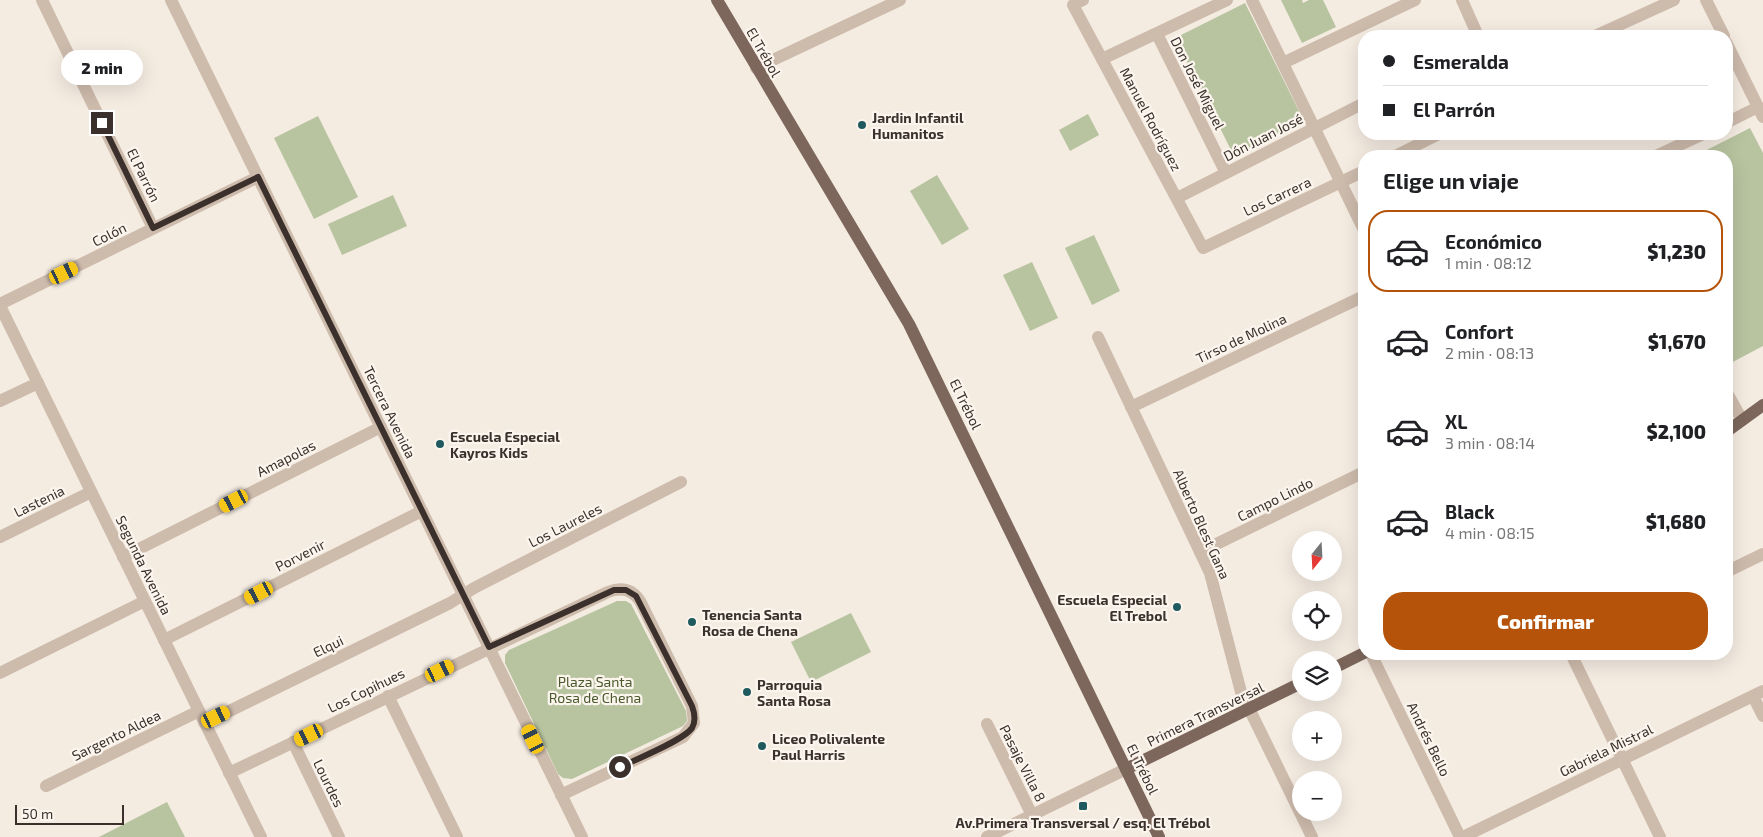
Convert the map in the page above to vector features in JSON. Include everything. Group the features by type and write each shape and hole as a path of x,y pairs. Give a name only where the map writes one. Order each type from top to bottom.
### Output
{"main road":[{"name":"El Trébol","path":"717,0 910,324 1159,837"},
{"path":"1733,427 1763,405"},
{"path":"1342,664 1358,656"},
{"name":"Primera Transversal","path":"1126,768 1292,687"}],"street":[{"name":"El Parrón","path":"42,0 153,228"},
{"name":"Tercera Avenida","path":"171,0 582,837"},
{"path":"756,68 900,0"},
{"path":"1102,59 1227,0"},
{"path":"1252,0 1358,218"},
{"path":"1283,63 1415,0"},
{"path":"1462,0 1475,30"},
{"path":"1608,30 1674,0"},
{"path":"1706,0 1721,30"},
{"name":"Manuel Rodríguez","path":"1078,2 1102,59 1203,248"},
{"name":"Don José Miguel","path":"1157,34 1226,173"},
{"path":"1733,56 1761,112 1733,121"},
{"name":"Dón Juan José","path":"1176,198 1358,107"},
{"path":"1407,150 1428,140"},
{"path":"1669,150 1690,140"},
{"name":"Los Carrera","path":"1203,248 1358,174"},
{"name":"Colón","path":"0,305 258,177"},
{"name":"Tirso de Molina","path":"1131,407 1358,299"},
{"name":"Segunda Avenida","path":"0,305 261,837"},
{"name":"Alberto Blest Gana","path":"1098,337 1214,584 1235,674 1248,709 1312,837"},
{"path":"0,401 38,383"},
{"path":"1733,404 1742,420"},
{"name":"Amapolas","path":"123,556 381,428"},
{"name":"Campo Lindo","path":"1200,552 1358,475"},
{"name":"Los Laureles","path":"463,595 681,482"},
{"name":"Lastenia","path":"0,537 91,492"},
{"name":"Porvenir","path":"164,640 422,511"},
{"path":"1733,569 1763,554"},
{"name":"Los Copihues","path":"229,773 489,647 608,592 626,590 640,601 692,706 694,723 683,737 561,795"},
{"name":"Elqui","path":"205,723 463,595"},
{"path":"0,673 145,601"},
{"name":"Andrés Bello","path":"1374,660 1461,837"},
{"path":"1574,660 1660,837"},
{"path":"1758,693 1763,716"},
{"name":"Gabriela Mistral","path":"1461,837 1758,693"},
{"path":"388,696 457,837"},
{"name":"Sargento Aldea","path":"46,786 199,711"},
{"name":"Pasaje Villa 8","path":"987,724 1032,815"},
{"name":"Lourdes","path":"293,742 339,837"},
{"name":"Primera Transversal","path":"987,837 1126,768"}],"green space":[{"path":"1281,0 1302,0 1303,3 1309,0 1323,0 1336,27 1302,43"},
{"path":"1245,3 1304,121 1234,156 1175,38"},
{"path":"1088,114 1099,135 1070,151 1059,130"},
{"path":"318,116 358,197 314,219 274,138"},
{"path":"1750,128 1763,153 1763,346 1733,362 1733,150 1707,150 1726,140 1733,140 1733,137"},
{"path":"937,175 969,229 942,245 910,191"},
{"path":"393,195 407,226 342,255 328,224"},
{"path":"1094,235 1120,291 1092,305 1065,248"},
{"path":"1032,262 1058,318 1030,331 1003,275"},
{"name":"Plaza Santa Rosa de Chena","path":"617,601 626,601 631,604 686,711 687,721 683,726 572,779 563,778 558,774 505,663 505,655 509,650"},
{"path":"851,613 871,652 811,682 791,642"},
{"path":"167,802 185,837 99,837"}],"place":[{"name":"Jardin Infantil Humanitos","path":"862,125"},
{"name":"Escuela Especial Kayros Kids","path":"440,444"},
{"name":"Escuela Especial El Trebol","path":"1177,607"},
{"name":"Tenencia Santa Rosa de Chena","path":"692,622"},
{"name":"Parroquia Santa Rosa","path":"747,692"},
{"name":"Liceo Polivalente Paul Harris","path":"762,746"},
{"name":"Av.Primera Transversal / esq. El Trébol","path":"1083,806"}],"route":[{"path":"102,123 153,228 258,177 489,647 614,590 626,590 636,596 692,706 695,717 692,729 683,737 620,767"}]}
